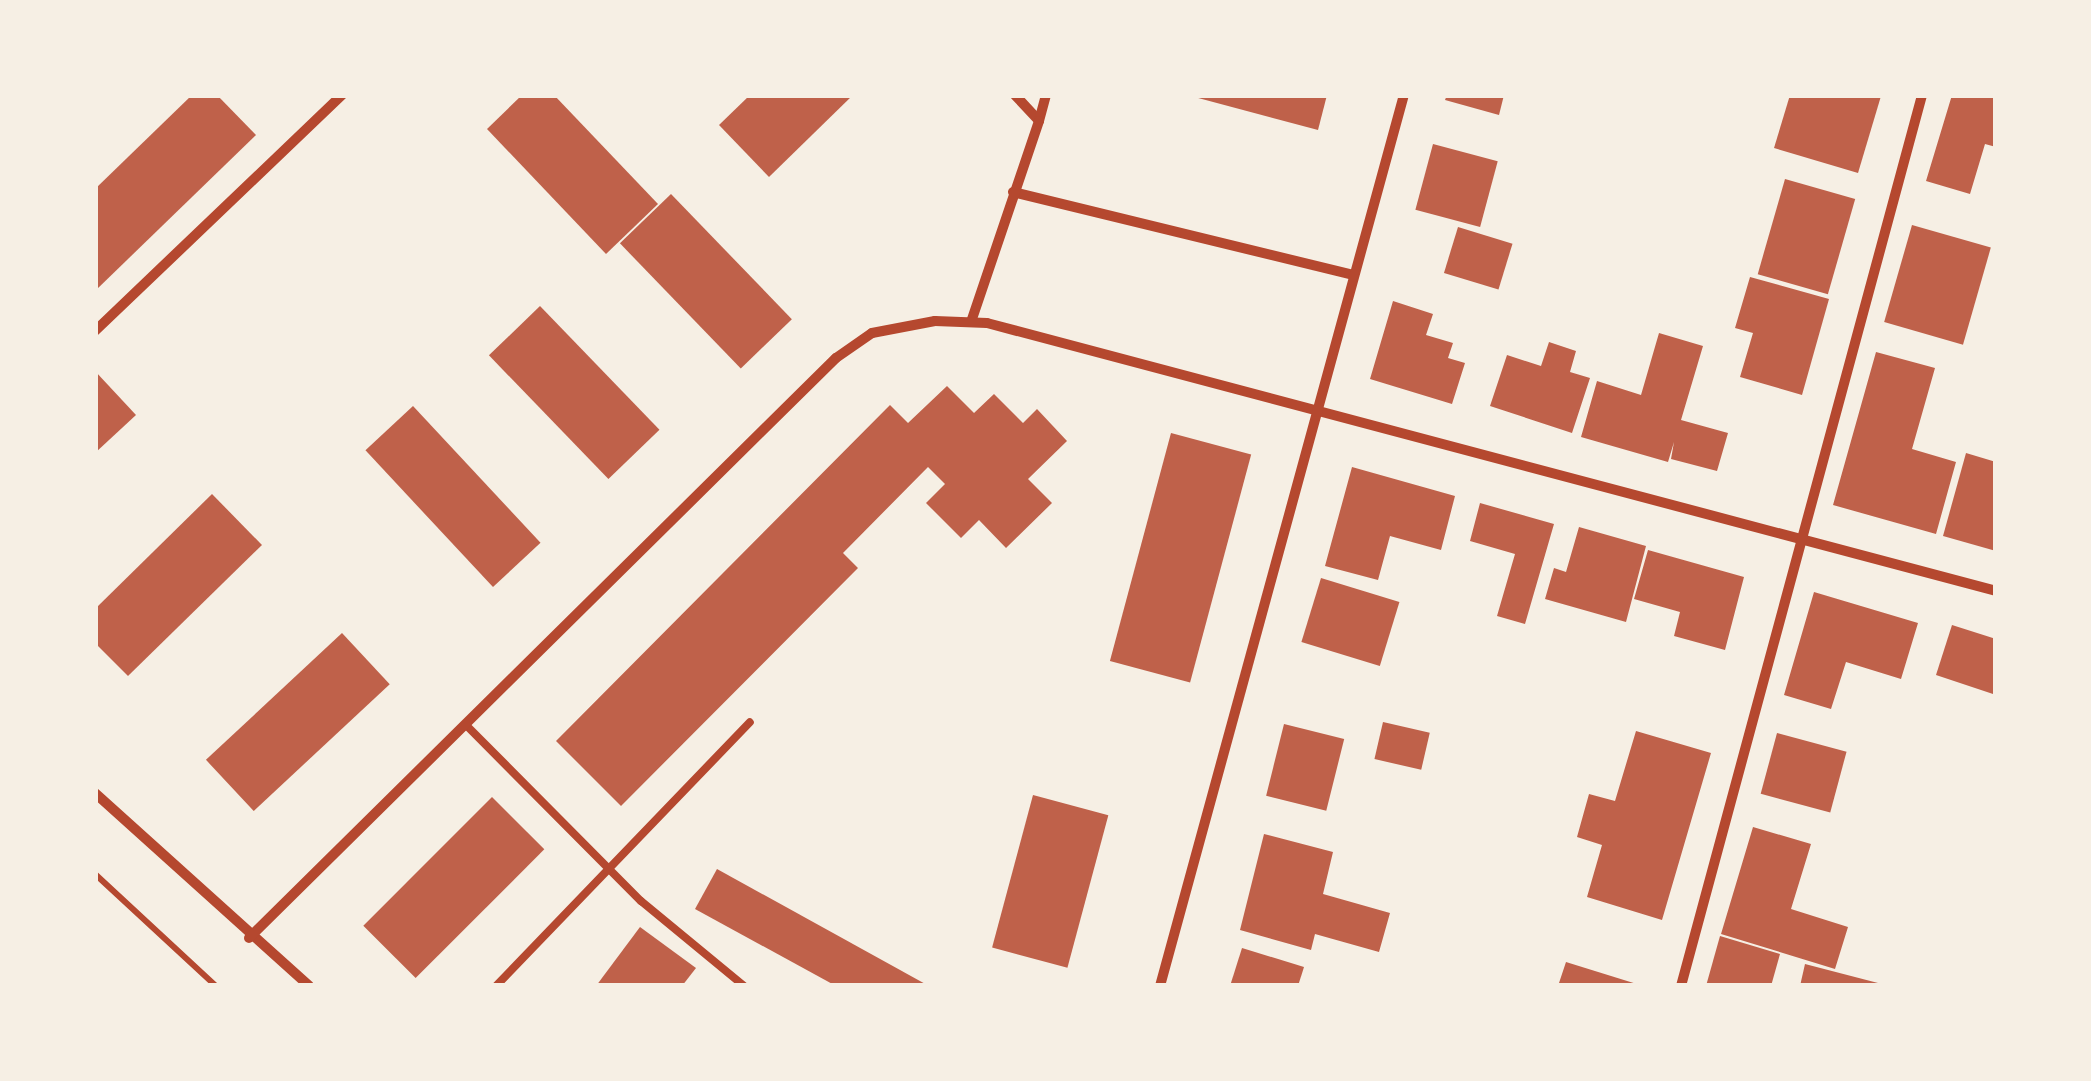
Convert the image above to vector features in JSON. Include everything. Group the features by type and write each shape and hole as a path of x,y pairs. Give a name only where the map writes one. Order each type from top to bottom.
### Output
{"street":[{"path":"95,331 342,95"},
{"path":"1015,95 1039,121"},
{"path":"971,322 1046,95"},
{"path":"1160,986 1404,95"},
{"path":"1681,986 1922,95"},
{"path":"1013,192 1353,275"},
{"path":"248,938 836,358 872,334 935,321 971,322 1996,591"},
{"path":"95,793 248,938 309,986"}],"lane":[{"path":"496,986 750,722"},
{"path":"467,726 610,870 744,986"}],"path":[{"path":"95,874 211,985"}],"building":[{"path":"192,95 217,95 256,135 95,291 95,189"},
{"path":"522,95 554,95 658,204 606,254 487,129"},
{"path":"750,95 853,95 769,177 719,125"},
{"path":"1187,95 1327,95 1318,130"},
{"path":"1447,95 1504,95 1499,115 1445,100"},
{"path":"1790,95 1881,96 1858,173 1774,148"},
{"path":"1952,95 1996,95 1996,147 1985,144 1970,194 1926,181"},
{"path":"1433,144 1498,161 1480,227 1415,210"},
{"path":"1785,179 1855,199 1828,294 1758,274"},
{"path":"671,194 792,319 741,368 620,243"},
{"path":"1912,225 1991,248 1963,345 1884,322"},
{"path":"1458,227 1513,244 1498,290 1444,273"},
{"path":"1750,277 1829,299 1802,395 1740,377 1753,333 1735,328"},
{"path":"1393,301 1433,314 1426,335 1453,343 1448,358 1465,363 1452,404 1370,379"},
{"path":"540,306 659,430 608,479 489,355"},
{"path":"1659,333 1703,346 1681,420 1728,433 1717,471 1671,459 1674,442 1668,462 1581,437 1597,381 1641,395"},
{"path":"1549,342 1576,351 1570,372 1590,378 1572,433 1490,406 1507,355 1541,366"},
{"path":"1876,352 1935,368 1912,449 1956,462 1936,534 1833,505"},
{"path":"95,371 136,415 95,453"},
{"path":"947,386 974,413 994,394 1023,423 1037,409 1067,441 1028,479 1052,503 1006,548 979,520 961,538 926,503 945,484 928,467 843,553 858,568 621,806 556,741 890,405 908,423"},
{"path":"413,406 541,543 493,587 365,450"},
{"path":"1171,433 1251,454 1190,682 1110,661"},
{"path":"1966,453 1996,462 1996,551 1943,536"},
{"path":"1352,467 1455,496 1441,550 1390,536 1378,580 1325,566"},
{"path":"212,494 262,545 128,676 95,643 95,609"},
{"path":"1480,503 1554,524 1525,624 1497,616 1515,554 1470,541"},
{"path":"1579,527 1646,546 1626,622 1545,599 1554,568 1566,572"},
{"path":"1648,550 1744,577 1725,650 1674,636 1680,612 1634,599"},
{"path":"1321,578 1399,602 1380,666 1301,642"},
{"path":"1814,592 1918,623 1901,679 1846,662 1831,709 1784,695"},
{"path":"1952,625 1996,639 1996,695 1936,675"},
{"path":"342,633 390,684 254,811 206,760"},
{"path":"1383,722 1430,733 1421,770 1374,759"},
{"path":"1284,724 1344,739 1326,811 1266,796"},
{"path":"1636,731 1711,753 1662,920 1587,897 1602,845 1577,837 1589,794 1615,801"},
{"path":"1777,733 1847,752 1830,812 1761,794"},
{"path":"1033,795 1108,815 1067,968 992,948"},
{"path":"492,797 544,849 416,978 363,926"},
{"path":"1753,827 1811,844 1791,909 1848,927 1835,969 1721,934"},
{"path":"1264,834 1333,852 1323,894 1390,913 1379,952 1315,934 1311,950 1240,930"},
{"path":"717,869 929,986 836,986 695,909"},
{"path":"640,927 696,968 682,986 596,986"},
{"path":"1720,936 1780,954 1771,986 1706,986"},
{"path":"1242,948 1304,967 1298,986 1230,986"},
{"path":"1566,962 1640,985 1640,986 1558,986"},
{"path":"1805,964 1878,983 1878,986 1800,986"}]}
